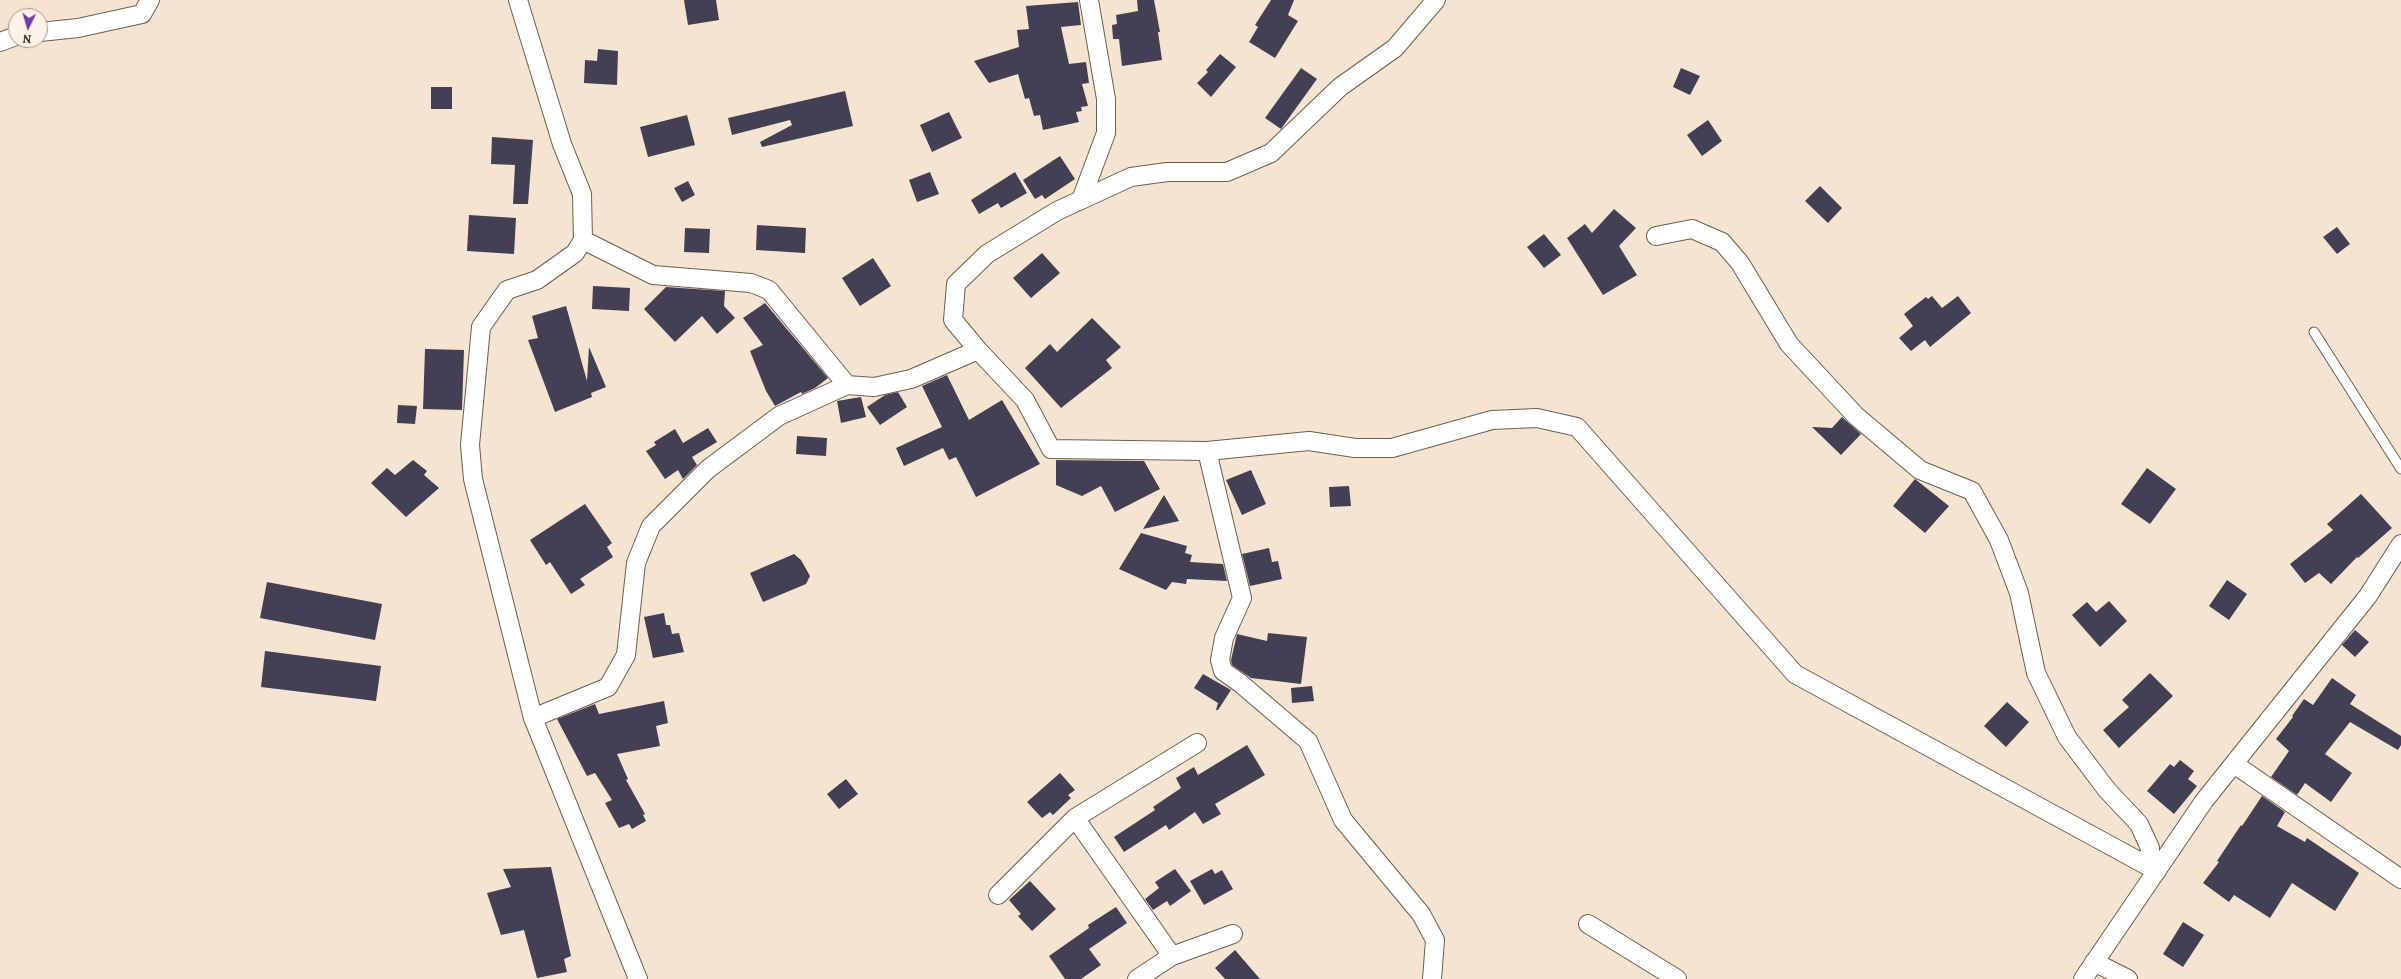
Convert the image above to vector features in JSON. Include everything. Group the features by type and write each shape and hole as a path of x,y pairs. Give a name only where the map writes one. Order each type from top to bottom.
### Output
{"street":[{"path":"48,31 78,28 142,14 150,0"},
{"path":"518,0 562,144 582,194 583,240 575,253 537,280 508,290 480,327 470,445 473,479 533,718 638,979"},
{"path":"1081,200 1106,133 1106,98 1089,0"},
{"path":"1433,2 1396,48 1340,87 1271,153 1227,172 1167,172 1131,177 1057,211 987,254 956,284 953,320 978,350 1025,400 1051,449 1207,451 1310,441 1354,448 1392,448 1492,420 1537,418 1577,427 1795,674 2153,869"},
{"path":"1656,236 1692,230 1722,242 1740,263 1789,344 1856,416 1920,470 1972,491 1999,540 2019,593 2036,673 2067,737 2107,790 2139,824 2150,848 2153,869"},
{"path":"583,240 653,275 751,283 769,290 847,385"},
{"path":"533,718 608,687 626,655 636,563 651,526 708,469 779,416 847,385 874,387 911,379 978,350"},
{"path":"1207,451 1242,598 1224,638 1220,660 1223,671 1240,683 1308,741 1343,820 1421,914 1435,940 1432,979"},
{"path":"2083,979 2153,869 2204,801 2368,596 2401,544"},
{"path":"998,895 1075,818 1197,743"},
{"path":"2234,764 2401,879"},
{"path":"1075,818 1172,956"},
{"path":"1588,924 1677,979"},
{"path":"1137,979 1172,956 1233,934"},
{"path":"2094,962 2128,979"}],"lane":[{"path":"2314,332 2401,469"}],"building":[{"path":"684,0 716,0 719,20 688,25"},
{"path":"1137,0 1154,0 1160,32 1158,32 1162,60 1122,66 1119,39 1113,39 1112,25 1117,24 1116,15 1138,11"},
{"path":"1271,0 1294,0 1288,15 1298,21 1275,58 1249,42 1258,27 1255,25"},
{"path":"1078,2 1081,25 1061,27 1069,64 1086,62 1089,83 1082,84 1088,106 1081,107 1082,111 1076,112 1079,122 1043,130 1040,115 1034,116 1029,98 1025,99 1018,74 989,83 974,61 1019,47 1017,30 1029,29 1026,6"},
{"path":"598,49 618,51 617,85 584,83 585,60 597,61"},
{"path":"1220,54 1236,67 1211,97 1197,83 1208,72 1206,70"},
{"path":"1301,68 1317,79 1281,129 1265,118"},
{"path":"1681,68 1700,76 1690,95 1673,87"},
{"path":"431,87 452,87 452,109 431,109"},
{"path":"845,91 853,126 762,147 760,142 792,125 790,120 732,135 728,118"},
{"path":"949,112 962,138 932,152 920,125"},
{"path":"687,115 695,145 648,157 640,127"},
{"path":"1708,120 1722,141 1702,156 1687,135"},
{"path":"492,137 533,140 528,204 513,204 515,165 491,164"},
{"path":"1060,156 1075,179 1045,199 1042,195 1035,199 1023,180"},
{"path":"930,172 939,194 917,202 909,180"},
{"path":"1015,172 1027,193 1001,208 998,203 979,214 971,200"},
{"path":"688,181 695,195 682,202 674,188"},
{"path":"1820,186 1842,208 1828,223 1805,201"},
{"path":"1614,209 1636,228 1619,246 1637,275 1603,295 1567,238 1585,224 1592,233"},
{"path":"469,215 516,218 514,254 467,251"},
{"path":"757,225 806,228 805,253 756,250"},
{"path":"2337,227 2350,244 2337,254 2323,237"},
{"path":"685,228 710,229 709,253 684,252"},
{"path":"1544,234 1561,255 1544,268 1527,247"},
{"path":"1042,253 1060,273 1031,298 1013,278"},
{"path":"873,258 891,286 860,306 842,278"},
{"path":"593,286 630,288 629,311 592,309"},
{"path":"666,287 725,291 724,306 735,318 717,334 702,316 675,342 644,309"},
{"path":"1932,296 1942,308 1958,296 1971,313 1930,347 1925,340 1911,351 1899,338 1913,326 1904,314 1926,297 1928,299"},
{"path":"765,303 828,378 815,388 802,394 801,392 775,406 766,391 750,351 763,345 743,318"},
{"path":"566,306 587,381 589,347 606,387 591,393 592,397 555,412 528,340 538,338 532,316"},
{"path":"1092,318 1121,347 1106,360 1112,368 1061,408 1025,368 1050,344 1057,352"},
{"path":"425,349 464,350 462,410 423,409"},
{"path":"947,375 969,420 1002,400 1040,464 976,497 956,457 949,460 943,448 904,466 896,448 942,427 922,386"},
{"path":"898,392 907,407 880,425 867,407 885,395"},
{"path":"861,397 866,417 841,423 837,401"},
{"path":"398,405 417,406 415,424 397,423"},
{"path":"1842,417 1861,434 1841,455 1812,427 1832,428"},
{"path":"708,428 717,442 692,457 697,465 683,479 678,470 665,479 646,451 656,445 654,442 675,429 683,443"},
{"path":"797,436 827,438 826,456 796,454"},
{"path":"413,460 427,471 424,475 439,488 406,517 371,483 387,468 395,475"},
{"path":"1056,460 1144,461 1160,489 1115,512 1101,486 1082,496 1056,485"},
{"path":"2147,468 2176,489 2150,524 2121,504"},
{"path":"1251,470 1266,504 1242,515 1226,480"},
{"path":"1915,479 1949,506 1925,533 1893,506"},
{"path":"1349,486 1351,506 1330,507 1329,487"},
{"path":"2361,494 2392,528 2358,558 2357,557 2331,584 2319,573 2305,583 2290,564 2333,530 2327,524"},
{"path":"1164,495 1179,521 1143,529"},
{"path":"585,504 612,543 607,547 613,557 580,579 585,585 571,594 550,562 546,565 530,540"},
{"path":"1141,533 1187,546 1185,553 1192,555 1190,562 1223,564 1227,581 1187,579 1186,584 1172,582 1166,590 1119,569"},
{"path":"1269,548 1272,562 1278,561 1282,579 1250,586 1242,554"},
{"path":"794,554 801,560 810,576 806,584 763,602 750,573"},
{"path":"2227,580 2247,594 2229,620 2209,606"},
{"path":"267,582 382,604 375,640 260,618"},
{"path":"2109,601 2127,621 2100,647 2072,615 2087,602 2096,612"},
{"path":"664,613 666,625 670,625 672,634 679,633 684,652 653,658 644,617"},
{"path":"2355,630 2369,642 2355,657 2342,645"},
{"path":"1268,633 1307,637 1301,684 1251,678 1232,665 1231,660 1237,634 1267,641"},
{"path":"265,651 381,666 376,701 261,687"},
{"path":"2150,673 2173,696 2119,748 2103,730 2129,707 2122,700"},
{"path":"1203,674 1231,690 1218,710 1216,710 1218,703 1194,688"},
{"path":"2332,678 2356,695 2350,704 2401,736 2401,745 2398,750 2350,722 2325,754 2352,773 2331,802 2305,783 2297,795 2271,777 2289,751 2276,739 2293,717 2292,716 2304,699 2313,705"},
{"path":"1312,686 1314,701 1292,703 1291,688"},
{"path":"664,701 668,723 656,726 660,746 617,754 628,779 626,780 645,814 643,815 646,821 632,829 629,824 619,828 605,803 612,800 595,773 587,776 557,719 595,704 599,714"},
{"path":"2007,702 2029,722 2006,747 1984,726"},
{"path":"1247,745 1265,775 1215,804 1221,814 1203,824 1195,812 1169,830 1166,825 1124,852 1114,837 1155,810 1153,807 1181,788 1176,778 1194,767 1198,775"},
{"path":"2180,760 2194,771 2188,779 2197,786 2174,814 2147,791 2170,764 2174,767"},
{"path":"1060,773 1075,790 1068,795 1071,798 1053,815 1050,812 1042,818 1027,802"},
{"path":"846,779 858,794 839,809 827,794"},
{"path":"2262,796 2285,812 2277,826 2305,842 2307,838 2359,873 2335,911 2292,883 2270,918 2234,895 2229,902 2203,883 2219,862 2217,861"},
{"path":"551,867 571,956 564,959 567,972 537,978 524,930 501,935 487,893 511,887 503,869"},
{"path":"1175,869 1191,891 1170,906 1167,901 1153,910 1145,899 1159,888 1155,882"},
{"path":"1212,869 1215,874 1222,870 1233,889 1204,905 1190,881"},
{"path":"1030,881 1056,909 1032,931 1018,916 1021,914 1009,900"},
{"path":"1116,907 1127,923 1089,949 1101,965 1081,979 1065,979 1049,956 1089,928 1088,925"},
{"path":"2183,922 2204,935 2183,967 2163,954"},
{"path":"1235,950 1260,979 1225,979 1215,968"}]}
